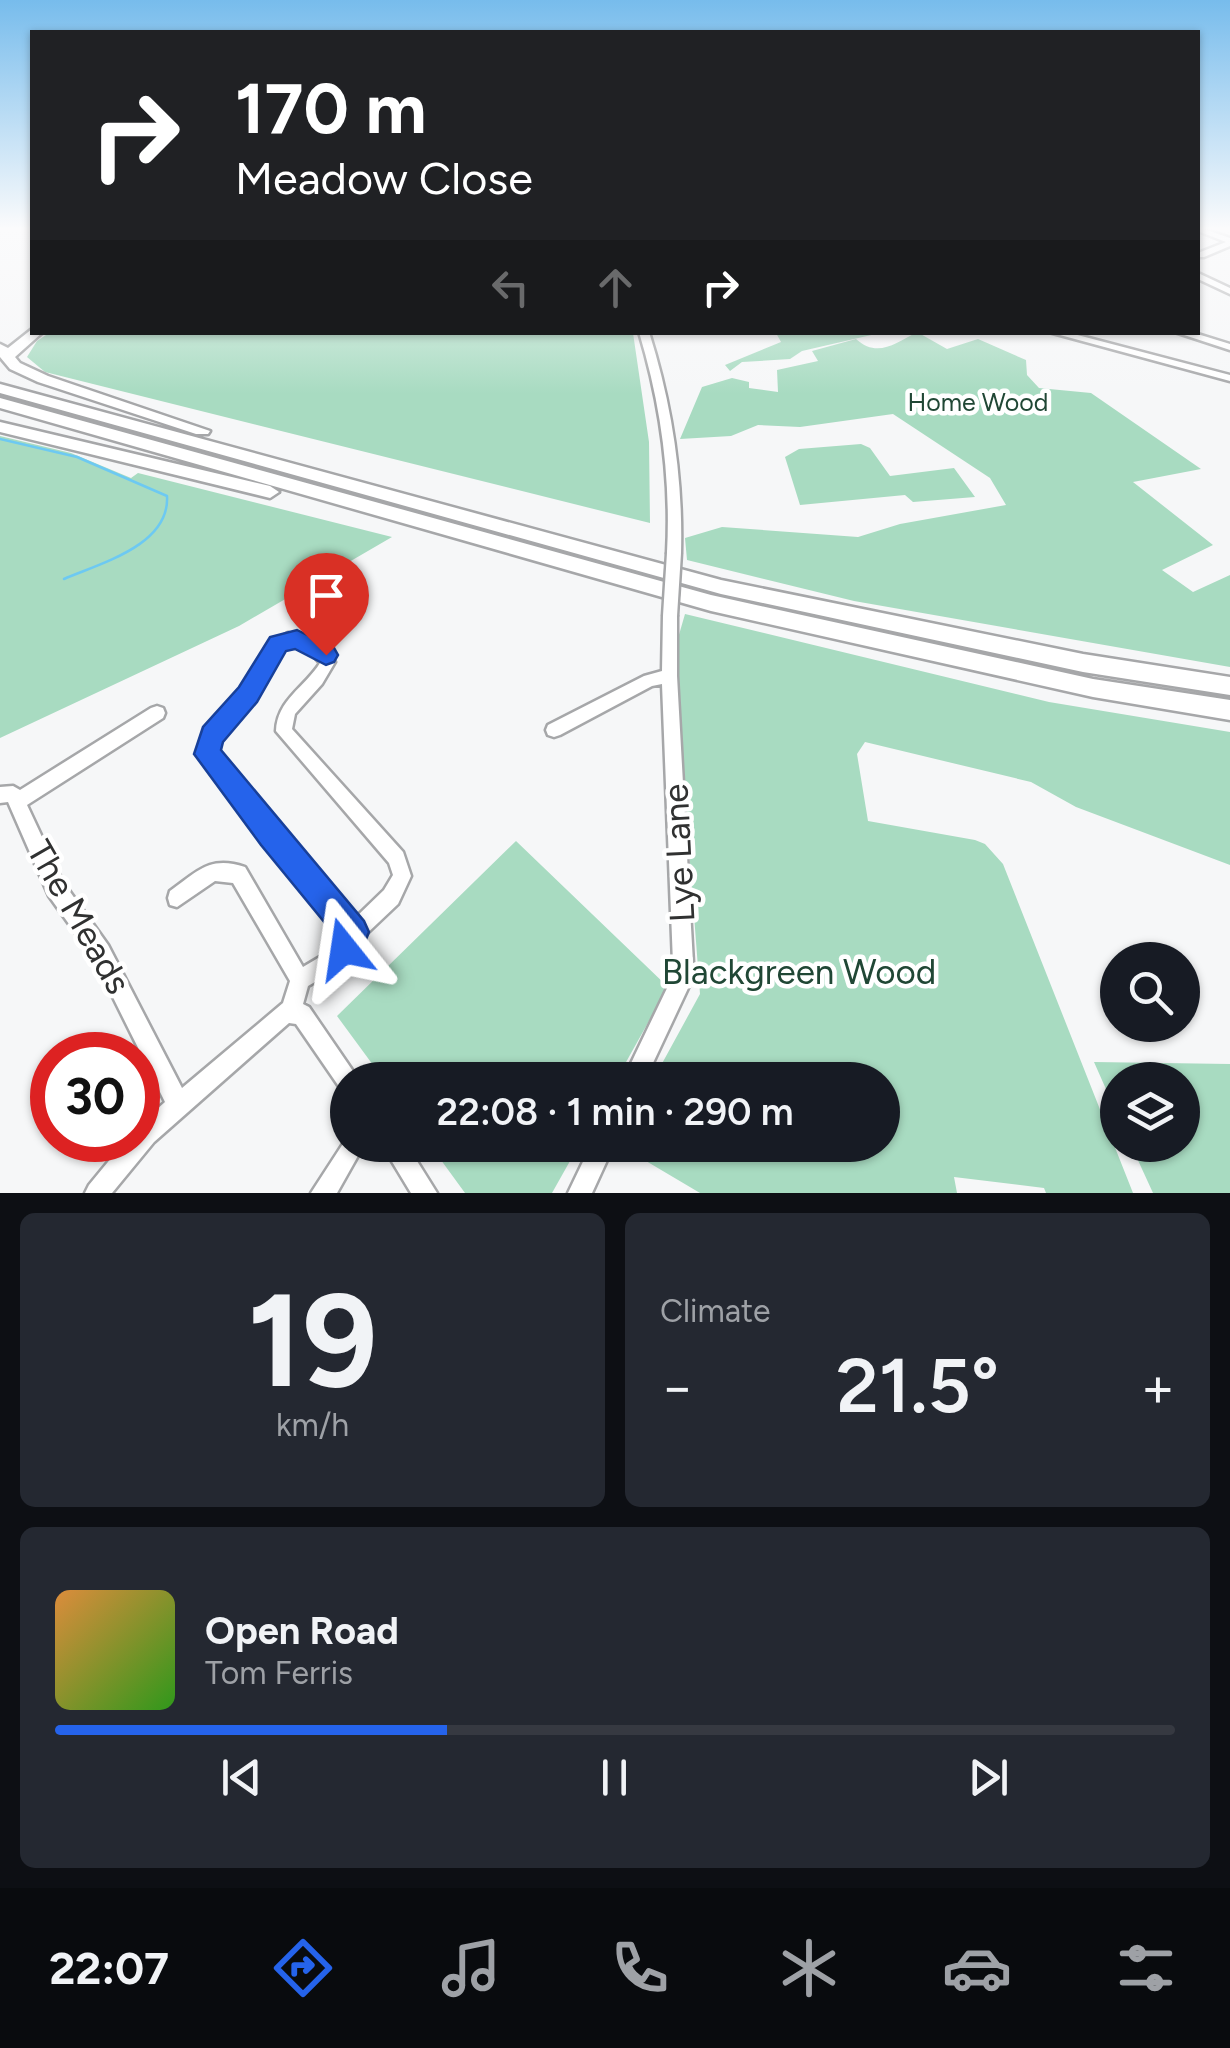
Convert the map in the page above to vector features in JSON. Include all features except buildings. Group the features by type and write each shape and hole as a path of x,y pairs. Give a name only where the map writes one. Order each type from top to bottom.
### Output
{"highway":[{"path":"30,334 3,353 15,366 43,379 376,482 401,498"},
{"path":"0,388 721,587 1064,659 1230,686"},
{"path":"0,403 794,623 1094,688 1230,710"},
{"path":"0,426 266,492 357,504"}],"street":[{"name":"Lye Lane","path":"643,1062 680,984 682,963 668,676 676,505 668,437 645,335"},
{"path":"1065,335 1230,378"},
{"path":"1189,335 1230,348"},
{"path":"292,1011 300,980 336,958 353,932 396,890 402,868 284,731 285,714 321,676 328,662 314,646 288,639 276,646 248,695 212,736 208,754 353,932"},
{"path":"554,730 648,680 668,676"},
{"path":"8,798 126,742 157,714"},
{"name":"The Meads","path":"8,798 56,889 101,952 179,1106"},
{"path":"177,898 212,872 227,870 238,874 300,980"},
{"path":"97,1193 146,1134 280,1016 292,1011 302,1014 335,1062"},
{"path":"323,1193 342,1162"},
{"path":"404,1162 425,1193"},
{"path":"580,1193 595,1162"}],"green space":[{"path":"46,335 633,335 649,442 650,523 45,372 27,357"},
{"path":"777,335 871,335 802,351 790,359 742,362 730,371 725,365 781,342"},
{"name":"Home Wood","path":"922,335 947,349 978,339 1026,360 1027,375 1039,388 1091,393 1201,469 1133,482 1213,545 1162,570 1193,592 1230,575 1230,667 854,601 687,560 685,538 722,527 858,537 900,524 1006,505 990,478 893,414 800,427 758,425 731,436 680,439 702,387 732,378 749,382 749,388 778,392 777,370 818,361 812,351 856,339 871,348"},
{"path":"0,436 71,453 131,478 138,473 392,537 239,626 0,738"},
{"path":"861,444 870,448 890,476 954,468 975,497 913,502 905,495 800,505 785,457 799,449"},
{"name":"Blackgreen Wood","path":"685,614 1049,702 1230,732 1230,865 1076,807 1031,782 865,742 857,754 868,821 975,840 985,844 1003,864 1100,1109 1100,1162 1121,1162 1133,1193 1046,1193 1044,1188 954,1177 957,1193 700,1193 648,1162 900,1162 900,1062 663,1062 700,994 674,652"},
{"path":"516,841 668,987 626,1062 371,1062 337,1016"},
{"path":"1200,1064 1230,1064 1230,1193 1153,1193 1139,1162 1200,1162"},
{"path":"442,1162 569,1162 552,1193 465,1193"}],"waterway":[{"path":"0,439 77,457 167,496 165,513 145,540 114,559 64,579"}],"route":[{"path":"326,655 297,639 278,644 248,695 212,736 208,754 353,932 344,949"}]}
